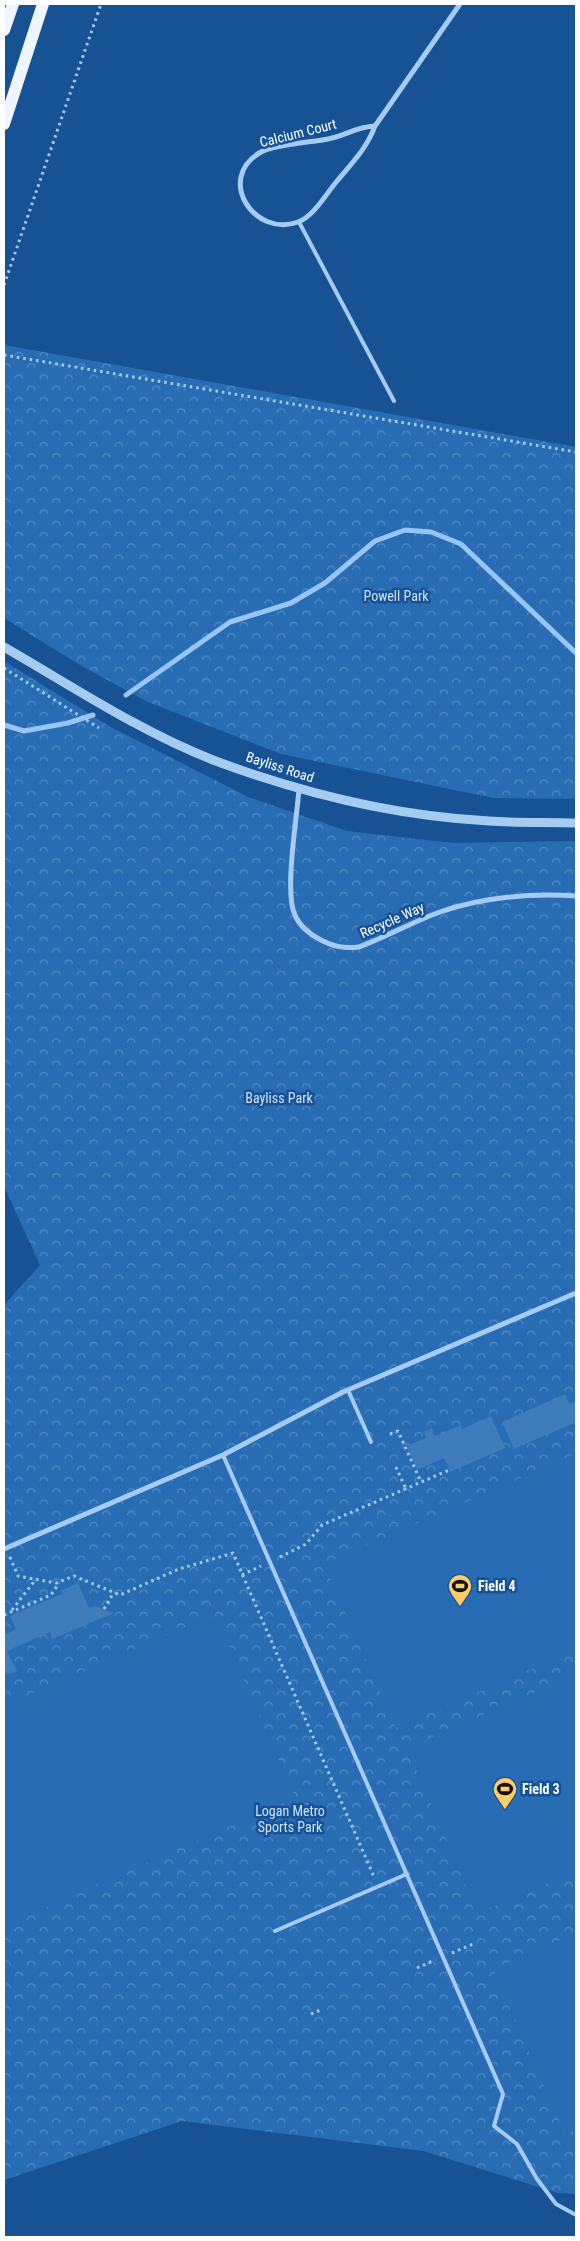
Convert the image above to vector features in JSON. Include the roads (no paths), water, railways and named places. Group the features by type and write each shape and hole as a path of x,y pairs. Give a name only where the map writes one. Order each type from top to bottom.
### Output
{"main road":[{"path":"4,30 13,4"},
{"path":"4,124 43,4"}],"street":[{"path":"299,222 314,209 369,143 375,126 460,4"},
{"name":"Calcium Court","path":"299,222 287,224 271,223 257,216 245,205 240,187 241,172 250,159 263,150 335,138 359,126 375,126"},
{"name":"Bayliss Road","path":"4,646 132,721 212,759 299,789 397,810 488,821 576,823"},
{"name":"Recycle Way","path":"299,789 289,889 294,915 309,934 329,945 345,949 359,947 442,911 496,899 538,895 576,896"},
{"path":"4,1549 223,1455 348,1390 576,1293"}],"lane":[{"path":"299,222 394,401"},
{"path":"348,1390 371,1442"},
{"path":"223,1455 503,2094 494,2126 517,2144 556,2204 576,2214"},
{"path":"275,1931 407,1874"}],"waterway":[{"path":"126,695 230,622 291,603 325,583 375,541 405,530 431,532 461,544 576,653"},
{"path":"4,725 24,731 68,723 93,715"}],"place":[{"name":"Field 4","path":"460,1607"},
{"name":"Field 3","path":"505,1810"}],"park label":[{"name":"Powell Park","path":"396,596"},
{"name":"Bayliss Park","path":"279,1098"},
{"name":"Logan Metro Sports Park","path":"290,1819"}]}
